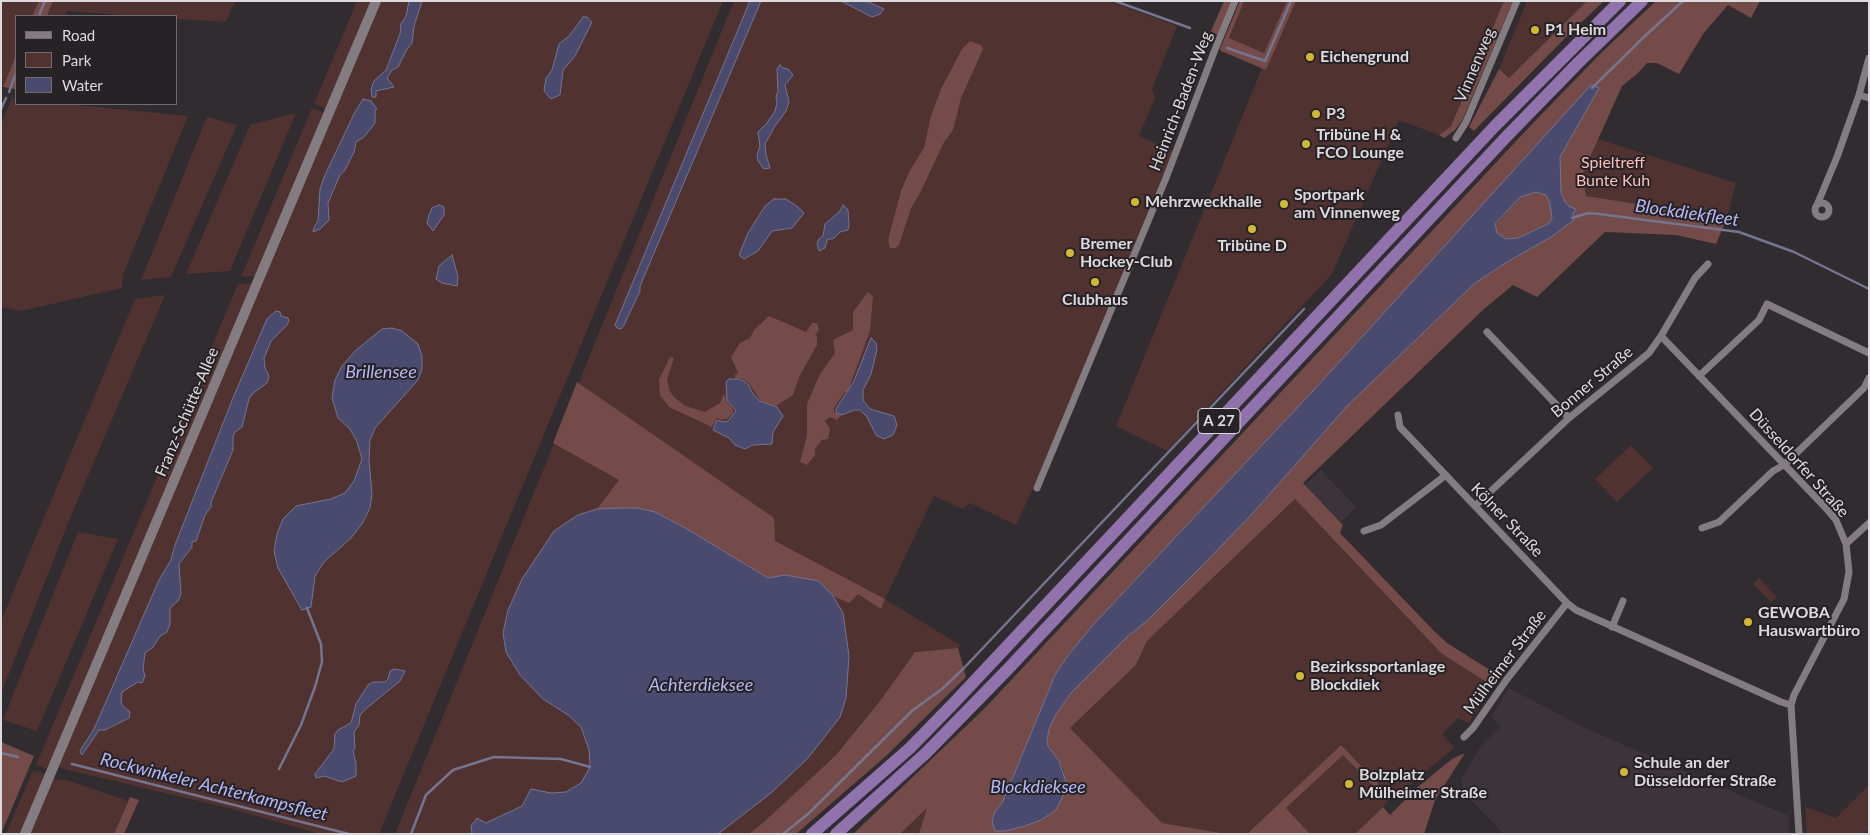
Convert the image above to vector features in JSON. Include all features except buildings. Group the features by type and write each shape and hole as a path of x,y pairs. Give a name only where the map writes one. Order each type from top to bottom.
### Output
{"highway":[{"name":"A 27","path":"812,834 910,748 952,705 1495,126 1620,1"},
{"name":"A 27","path":"836,834 926,753 1001,676 1507,136 1642,1"}],"main road":[{"name":"Franz-Schütte-Allee","path":"25,834 376,1"}],"street":[{"name":"Heinrich-Baden-Weg","path":"1037,488 1166,178 1235,1"},
{"name":"Vinnenweg","path":"1456,138 1466,122 1517,1"},
{"path":"1818,205 1838,157 1859,95 1869,58"},
{"path":"1859,95 1869,98"},
{"name":"Bonner Straße","path":"1475,506 1569,418 1649,352 1661,336 1695,278 1708,264"},
{"path":"1699,376 1759,320 1767,304 1869,353"},
{"path":"1487,332 1569,418"},
{"name":"Düsseldorfer Straße","path":"1661,336 1836,520 1846,544 1849,572 1844,599 1794,696 1792,705 1799,834"},
{"path":"1702,528 1719,522 1773,472 1784,465 1864,388 1869,378"},
{"name":"Kölner Straße","path":"1398,415 1400,427 1567,603 1586,615 1612,627 1780,702 1792,705"},
{"path":"1364,531 1381,525 1446,476"},
{"path":"1846,544 1869,523"},
{"path":"1612,627 1623,601"},
{"name":"Mülheimer Straße","path":"1464,737 1474,728 1507,679 1567,603"}],"shaded area":[{"path":"39,1 53,1 47,15 32,15"},
{"path":"1224,1 1232,1 1218,36 1211,31"},
{"path":"1240,1 1244,1 1229,38 1264,53 1287,1 1296,1 1266,70 1220,49"},
{"path":"1504,1 1513,1 1462,121 1454,131 1444,138 1439,135 1451,126"},
{"path":"1587,1 1604,1 1474,131 1469,127 1499,69 1509,78"},
{"path":"1656,1 1760,1 1751,18 1728,5 1703,34 1679,74 1657,63 1647,63 1622,86 1583,173 1586,196 1727,218 1716,244 1676,235 1605,232 1537,297 1513,285 1484,309 1303,483 1343,525 1340,533 1433,630 1447,643 1501,677 1499,680 1493,686 1442,654 1295,499 1147,641 1136,665 1070,728 1162,823 1227,834 919,834 927,808 900,834 853,834 985,708 1534,122 1602,52","holes":["1591,86 1598,89 1560,157 1561,193 1564,202 1570,207 1563,229 1475,283 1347,406 1253,513 1148,620 1128,636 1071,693 1055,716 1049,729 1047,740 1048,746 1059,761 1064,772 1041,820 1005,831 995,812 1002,803 1055,675 1067,657 1092,626 1312,392"]},
{"path":"970,41 981,45 983,49 961,98 953,130 944,142 911,208 899,245 896,248 890,248 888,240 901,191 909,172 924,148 931,116 941,89 962,49"},
{"path":"15,57 15,89 3,87"},
{"path":"1536,192 1546,195 1550,203 1552,219 1548,224 1518,238 1506,239 1497,233 1495,225 1520,197"},
{"path":"868,292 873,296 870,331 848,391 844,393 834,408 834,413 841,415 837,420 830,417 825,421 830,429 828,439 822,440 815,449 815,455 807,465 800,462 807,435 807,404 820,374 835,353 833,340 853,330 853,312"},
{"path":"769,316 806,332 812,323 817,323 819,330 815,335 817,336 817,345 800,375 793,395 776,406 760,400 749,383 741,378 735,378 735,375 738,373 731,357 740,343 750,338 754,330"},
{"path":"670,357 674,358 667,379 669,390 674,397 685,406 705,412 720,403 724,394 727,402 733,409 733,413 727,419 721,420 717,418 712,427 669,407 660,395 659,380"},
{"path":"577,382 774,518 775,541 885,599 881,609 858,594 849,603 833,596 819,581 785,575 768,578 655,512 637,508 597,509 619,480 553,443"},
{"path":"1321,470 1356,507 1341,522 1305,485"},
{"path":"958,648 966,677 886,756 796,834 749,834 836,755 880,701 915,652"},
{"name":"Schule an der Düsseldorfer Straße","path":"1509,688 1585,728 1789,816 1789,834 1504,834 1463,792 1461,779 1480,747 1501,726 1491,716"},
{"path":"1,742 34,756 1,834"},
{"path":"1341,745 1388,794 1385,798 1343,755 1286,808 1310,834 1247,834"},
{"path":"1465,753 1435,800 1424,834 1355,834 1383,807 1390,815 1419,786 1452,759"},
{"path":"130,797 139,800 124,834 114,834"}],"green space":[{"path":"1,1 39,1 32,15 15,15 15,57 1,91"},
{"path":"53,1 235,1 226,22 178,19 178,15 124,15 67,11 65,15 47,15"},
{"path":"357,1 372,1 326,109 314,104"},
{"path":"380,1 723,1 379,834 320,834 228,808 60,768 59,764"},
{"path":"734,1 1107,1 1120,5 1177,26 1152,89 1155,98 1139,136 1173,151 1051,450 1016,525 970,503 963,509 934,496 885,599 960,645 958,648 915,652 880,701 836,755 765,821 749,834 395,834"},
{"path":"1244,1 1287,1 1264,53 1229,38"},
{"name":"Sportpark am Vinnenweg","path":"1296,1 1504,1 1451,126 1439,135 1399,120 1332,274 1167,451 1116,426 1262,68 1266,69"},
{"name":"P1 Heim","path":"1527,1 1587,1 1509,78 1499,69"},
{"path":"12,98 15,99 15,105 77,105 188,116 123,275 122,288 21,311 1,307 1,124"},
{"path":"312,108 325,113 256,276 241,277"},
{"path":"296,113 230,271 186,274 250,125"},
{"path":"207,117 237,125 171,277 141,280"},
{"name":"Spieltreff Bunte Kuh","path":"1598,139 1736,183 1727,218 1586,196 1583,173"},
{"path":"253,283 49,769 36,765 238,284"},
{"path":"165,295 68,523 1,694 1,621 135,299"},
{"path":"1631,445 1653,468 1617,502 1595,479"},
{"name":"Bezirkssportanlage Blockdiek","path":"1295,499 1442,654 1493,686 1469,723 1458,718 1442,734 1454,747 1452,750 1417,778 1394,800 1341,745 1247,834 1227,834 1162,823 1070,728 1136,665 1147,641"},
{"path":"78,532 118,539 37,731 3,720"},
{"path":"1759,578 1777,597 1771,602 1753,584"},
{"path":"1343,754 1388,802 1355,834 1310,834 1286,808"},
{"path":"33,770 46,774 21,834 6,834"},
{"path":"52,779 67,780 128,801 114,834 29,834"},
{"path":"1869,785 1869,829 1864,834 1807,834 1805,807 1836,818"},
{"path":"928,807 919,834 900,834"}],"water":[{"path":"409,1 422,1 414,26 412,43 398,67 392,70 387,78 394,87 376,91 376,97 372,97 371,89 374,81 386,70 400,34 401,24 406,16"},
{"path":"750,1 761,1 640,286 640,291 624,325 621,329 617,328 615,325"},
{"path":"841,1 866,1 884,9 880,14 872,17"},
{"path":"583,17 587,17 592,22 575,56 563,70 560,95 551,99 544,91 546,78 552,70 559,44 570,35"},
{"path":"780,65 788,69 793,75 785,85 789,102 786,111 765,144 770,168 764,169 758,161 757,154 760,147 758,132 775,111 778,91 777,69"},
{"name":"Blockdieksee","path":"1591,85 1599,88 1560,157 1561,193 1565,202 1570,207 1576,209 1573,213 1574,220 1551,237 1475,283 1347,406 1253,513 1148,620 1128,636 1071,693 1055,716 1049,729 1047,740 1048,746 1059,761 1066,782 1064,794 1056,810 1041,820 1025,826 1005,831 995,831 992,821 995,812 1002,803 1055,675 1067,657 1092,626 1312,392","holes":["1536,192 1546,195 1550,203 1552,219 1548,224 1518,238 1506,239 1497,233 1495,224 1520,197"]},
{"path":"363,99 371,101 377,109 375,110 375,123 364,137 356,142 354,152 345,170 340,175 328,203 329,220 320,229 313,232 318,221 320,189 325,175"},
{"path":"774,199 786,199 804,213 792,228 772,231 758,251 744,259 739,255 747,235 765,206"},
{"path":"439,205 444,207 444,215 433,231 427,223 432,208"},
{"path":"843,205 848,210 848,230 840,232 834,238 827,240 825,248 819,251 817,244 823,236 825,224 840,211"},
{"path":"452,255 458,277 457,286 442,283 436,279 439,266"},
{"path":"276,311 280,312 281,316 288,318 289,321 271,341 264,358 265,368 269,376 267,383 252,394 249,399 242,427 234,433 233,450 211,502 211,507 205,515 196,541 192,542 192,547 179,564 181,594 178,601 170,608 170,624 167,632 160,636 153,647 145,653 143,669 145,676 142,683 138,682 122,692 122,705 130,712 129,718 105,730 99,730 82,755 80,751 94,729 159,580 171,560 175,545 233,398 267,319"},
{"name":"Brillensee","path":"392,328 402,331 418,344 422,356 422,369 418,380 375,428 370,440 369,460 372,494 370,508 362,524 351,538 324,562 315,576 311,607 302,610 278,568 274,551 277,534 283,519 296,506 331,499 345,493 354,481 362,459 357,442 350,429 338,418 332,398 335,380 342,366 355,351 382,329"},
{"path":"871,338 876,343 877,350 871,374 863,390 863,400 870,409 894,416 897,425 893,435 884,439 876,435 867,417 860,410 854,410 842,415 836,413 836,409 854,381"},
{"path":"729,379 740,379 748,384 753,394 760,401 777,407 783,416 773,432 772,444 753,445 745,449 735,445 729,438 713,430 717,420 728,421 736,411 727,400 726,382"},
{"name":"Achterdieksee","path":"637,508 655,512 768,578 785,575 819,581 833,596 843,613 849,656 846,698 840,717 808,758 771,793 718,834 472,834 471,826 477,818 486,823 522,806 531,789 551,793 566,792 581,783 590,767 589,750 581,727 568,715 543,699 520,675 506,652 503,633 508,610 522,579 554,531 578,515 597,509"},
{"path":"394,669 405,671 400,681 360,715 359,725 354,732 355,748 353,751 356,763 356,776 342,782 324,776 316,778 315,774 334,749 335,734 338,730 351,723 356,704 368,685 373,682 385,682 390,671"}],"waterway":[{"path":"39,15 45,1"},
{"path":"1115,1 1190,28"},
{"path":"1227,48 1265,61 1291,1"},
{"name":"Blockdiekfleet","path":"1592,88 1683,1"},
{"path":"9,92 15,76"},
{"path":"1,109 6,98"},
{"name":"Blockdiekfleet","path":"1572,218 1588,213 1739,232 1794,252 1869,289"},
{"path":"783,834 808,814 913,710 942,689 963,669 1304,309"},
{"path":"279,769 301,725 322,662 321,644 307,608"},
{"name":"Rockwinkeler Achterkampsfleet","path":"1,753 18,757"},
{"name":"Rockwinkeler Achterkampsfleet","path":"411,834 426,795 453,770 494,757 561,759 590,767"},
{"name":"Rockwinkeler Achterkampsfleet","path":"72,764 349,834"}],"place":[{"name":"P1 Heim","path":"1535,30"},
{"name":"Eichengrund","path":"1310,57"},
{"name":"P3","path":"1316,114"},
{"name":"Tribüne H & FCO Lounge","path":"1306,144"},
{"name":"Mehrzweckhalle","path":"1135,202"},
{"name":"Sportpark am Vinnenweg","path":"1284,204"},
{"name":"Tribüne D","path":"1252,229"},
{"name":"Bremer Hockey-Club","path":"1070,253"},
{"name":"Clubhaus","path":"1095,282"},
{"name":"GEWOBA Hauswartbüro","path":"1748,622"},
{"name":"Bezirkssportanlage Blockdiek","path":"1300,676"},
{"name":"Schule an der Düsseldorfer Straße","path":"1624,772"},
{"name":"Bolzplatz Mülheimer Straße","path":"1349,784"}]}
